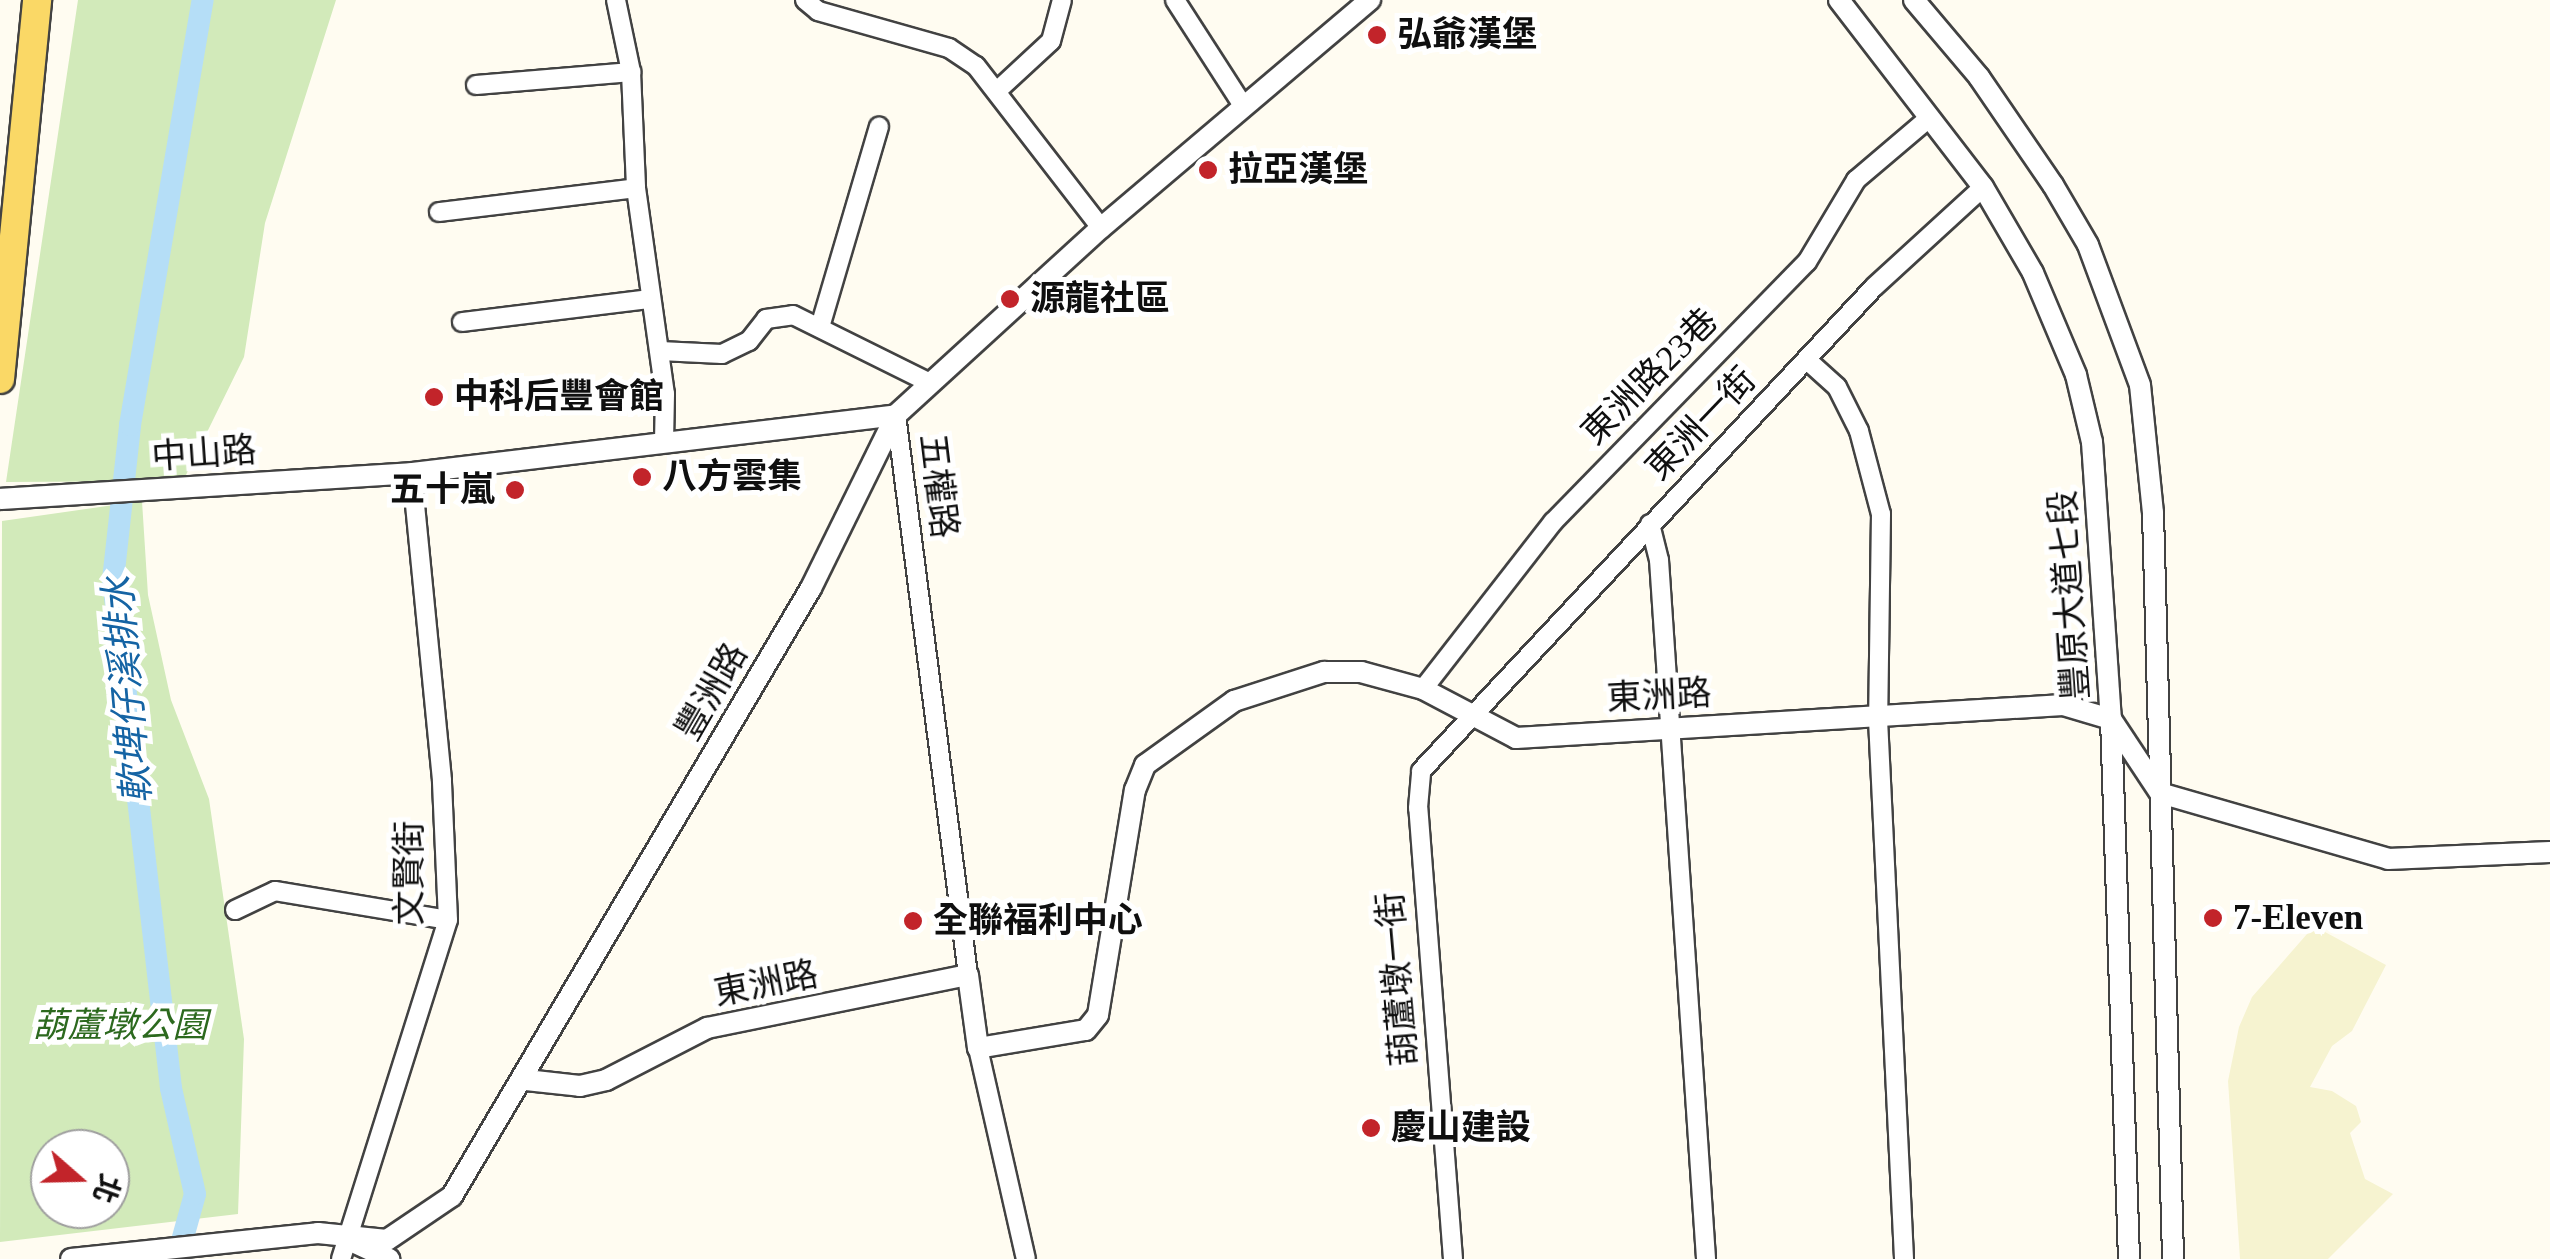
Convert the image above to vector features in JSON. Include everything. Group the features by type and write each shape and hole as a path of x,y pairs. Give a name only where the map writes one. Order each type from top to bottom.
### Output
{"main road":[{"path":"0,379 37,0"}],"street":[{"path":"616,0 631,72 636,188 660,351 664,443"},
{"path":"805,0 818,11 949,48 998,90 1100,228"},
{"path":"998,90 1052,41 1062,0"},
{"path":"1175,0 1244,107"},
{"name":"豐洲路","path":"71,1259 318,1233 345,1250 387,1240 452,1196 526,1080 811,588 896,415 926,382 1100,228 1370,0"},
{"name":"豐原大道七段","path":"1839,0 1983,187 2034,273 2076,375 2092,442 2110,719 2128,1259"},
{"path":"1914,0 1979,78 2053,185 2088,245 2140,385 2153,513 2173,1259"},
{"path":"476,85 631,72"},
{"name":"東洲路23巷","path":"1423,688 1553,522 1807,262 1856,180 1928,119"},
{"path":"820,327 879,127"},
{"name":"東洲一街","path":"1472,712 1874,287 1983,187"},
{"path":"439,212 636,188"},
{"path":"462,322 650,299"},
{"path":"660,351 722,354 749,341 766,319 793,315 926,382"},
{"path":"1806,360 1836,387 1859,431 1881,514 1878,719 1904,1259"},
{"name":"五權路","path":"412,473 896,415 978,1048"},
{"name":"中山路","path":"0,500 412,473"},
{"name":"文賢街","path":"345,1250 448,920 442,780 412,473"},
{"path":"1650,524 1659,560 1706,1259"},
{"name":"東洲路","path":"978,1048 1072,1035 1093,1023 1135,790 1145,765 1175,738 1234,701 1306,676 1361,672 1423,688 1516,738 2063,705 2110,719"},
{"name":"葫蘆墩一街","path":"1453,1259 1418,808 1421,772 1472,712"},
{"path":"2110,719 2160,793 2388,859 2550,852"},
{"path":"234,910 275,891 448,920"},
{"name":"東洲路","path":"526,1080 580,1086 606,1080 707,1028 968,975"},
{"path":"978,1048 1026,1259"},
{"path":"345,1250 390,1259"}],"shaded area":[{"path":"2314,926 2386,965 2352,1031 2332,1046 2310,1087 2332,1091 2356,1106 2361,1122 2350,1133 2365,1179 2393,1194 2328,1259 2240,1259 2228,1081 2239,1027 2252,997"}],"green space":[{"path":"78,0 336,0 265,223 244,357 183,481 6,482"},
{"name":"葫蘆墩公園","path":"142,501 148,595 171,700 209,799 244,1039 238,1214 130,1227 130,1129 30,1129 30,1229 110,1229 0,1242 2,521"}],"waterway":[{"name":"軟埤仔溪排水","path":"177,1259 195,1194 171,1088 113,580 130,425 203,0"}],"place":[{"name":"弘爺漢堡","path":"1377,35"},
{"name":"拉亞漢堡","path":"1208,170"},
{"name":"源龍社區","path":"1010,299"},
{"name":"中科后豐會館","path":"434,397"},
{"name":"八方雲集","path":"642,477"},
{"name":"五十嵐","path":"515,490"},
{"name":"7-Eleven","path":"2213,918"},
{"name":"全聯福利中心","path":"913,921"},
{"name":"慶山建設","path":"1371,1128"}]}
